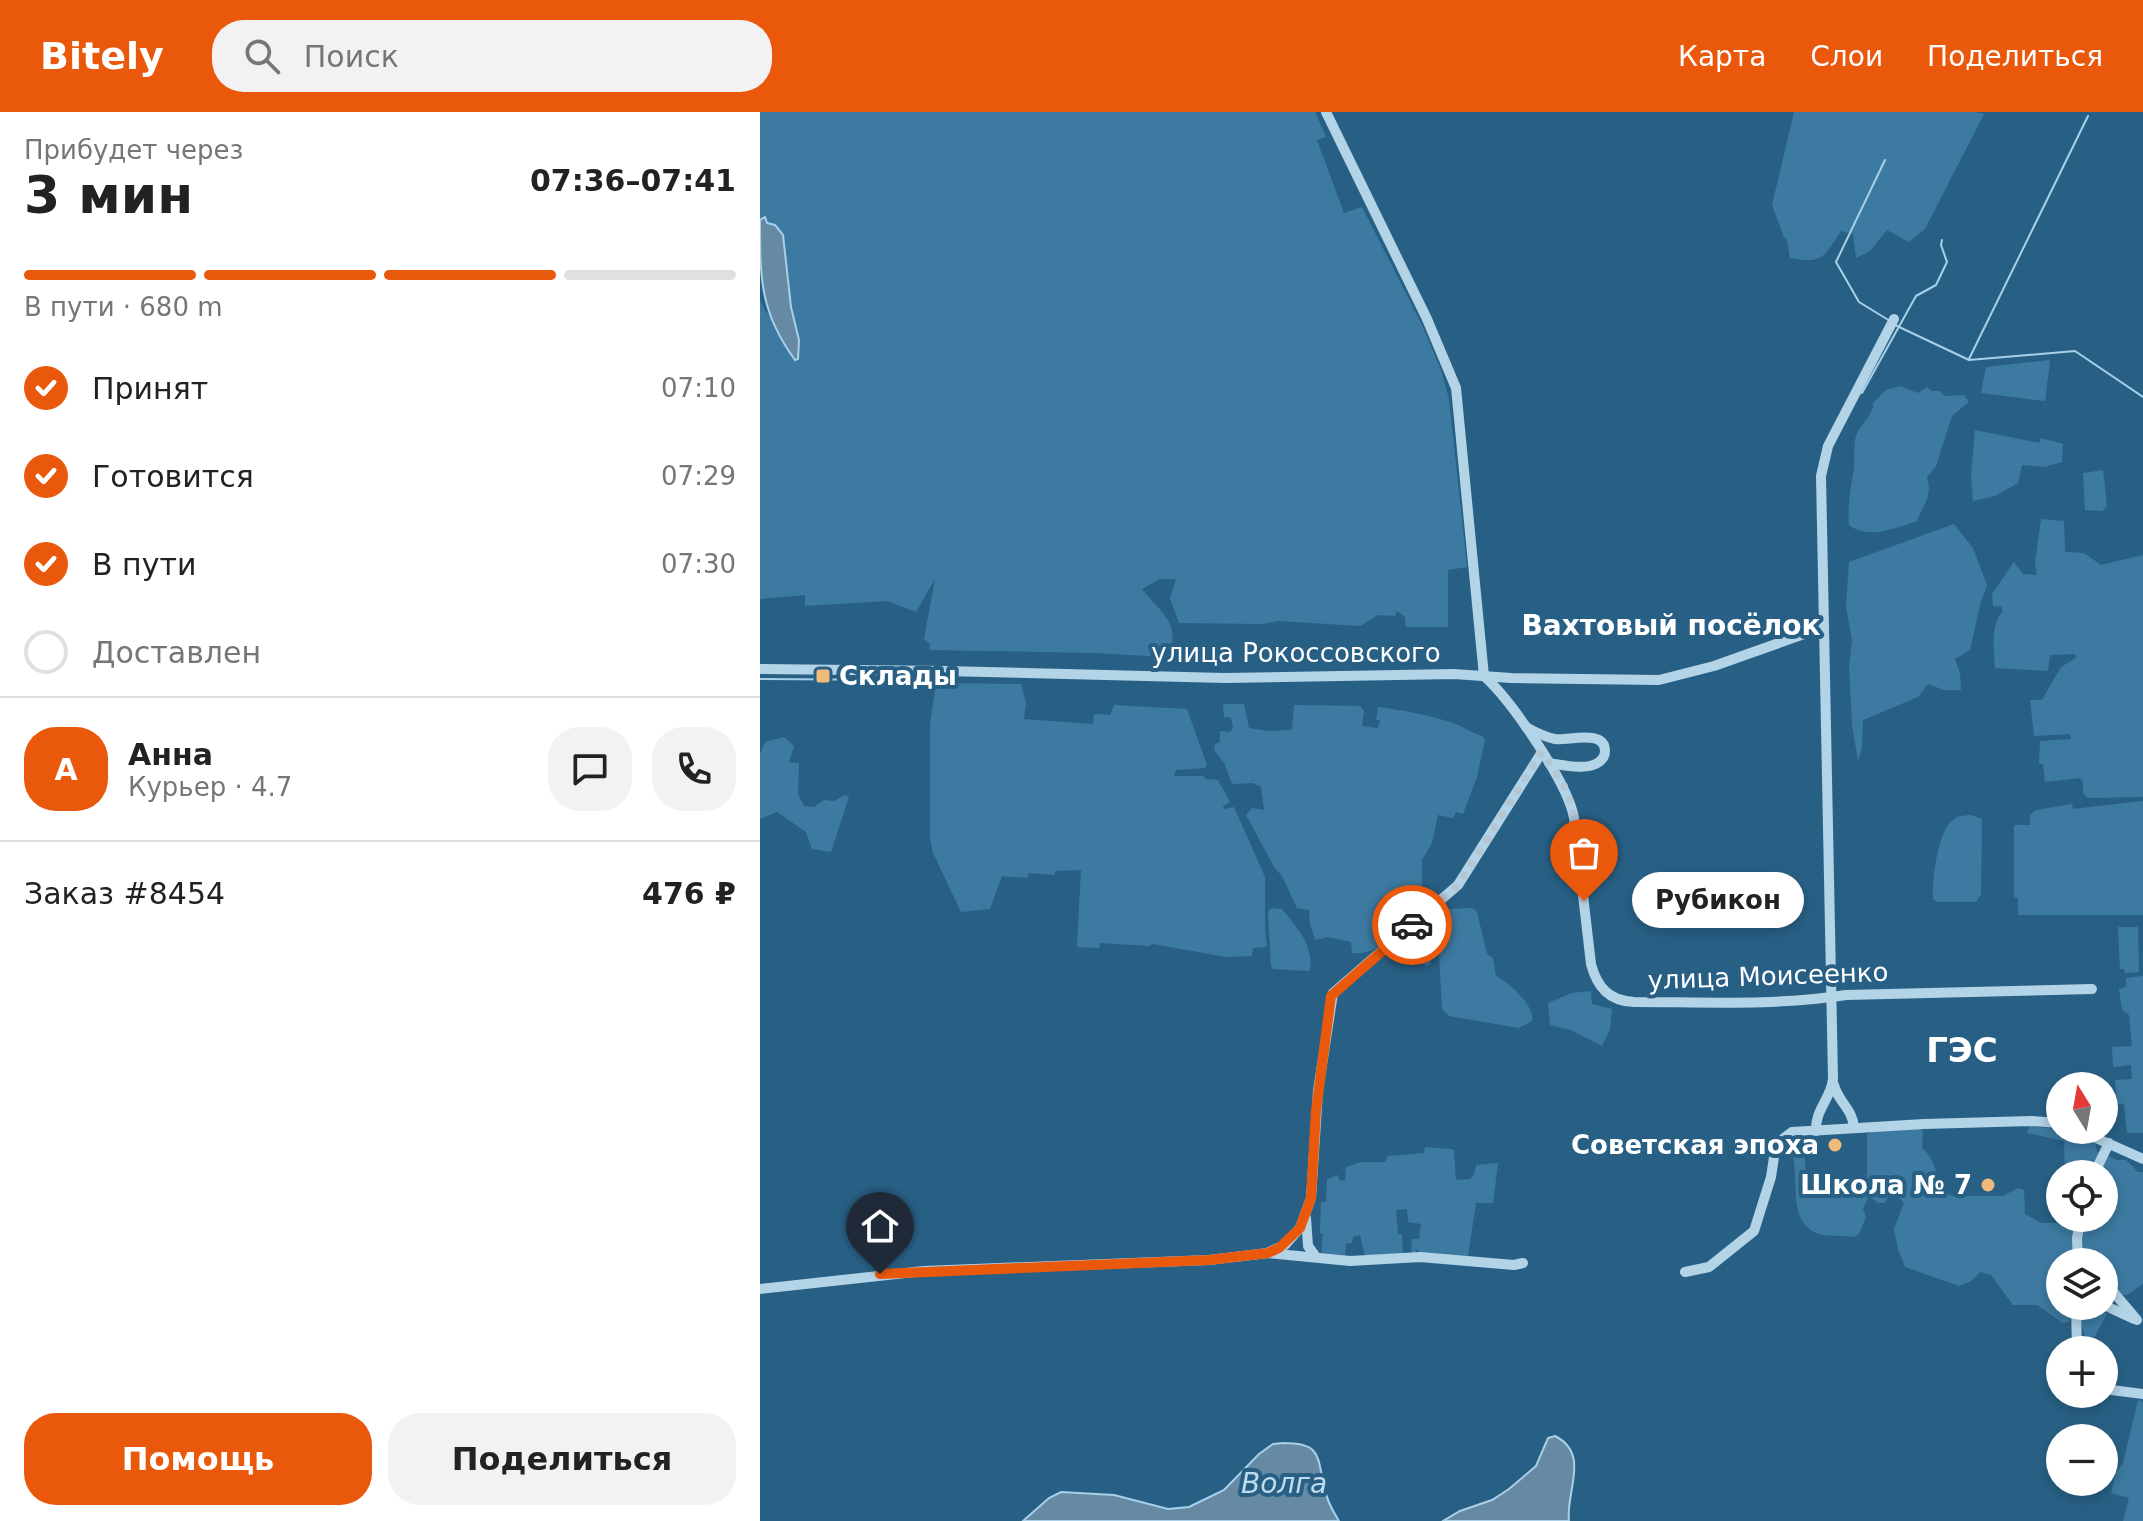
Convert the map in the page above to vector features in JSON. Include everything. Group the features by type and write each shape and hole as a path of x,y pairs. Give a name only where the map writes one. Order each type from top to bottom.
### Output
{"street":[{"path":"1326,112 1427,319 1456,388 1484,676"},
{"path":"1854,1128 1852,1112 1836,1093 1833,1079 1821,468 1832,437 1894,319"},
{"name":"улица Рокоссовского","path":"760,669 1225,678 1435,674 1667,679 1736,659 1824,627"},
{"name":"улица Моисеенко","path":"1484,676 1500,693 1566,790 1573,810 1591,964 1605,992 1620,1001 1777,1002 1846,995 2092,989"},
{"path":"1523,725 1558,739 1594,737 1605,747 1602,759 1596,764 1549,763"},
{"path":"1316,1257 1308,1246 1307,1215 1313,1185 1318,1091 1333,993 1458,885 1542,752"},
{"path":"1816,1131 1816,1115 1830,1093 1833,1079"},
{"path":"1823,1104 1833,1100 1844,1103"},
{"path":"1685,1272 1709,1267 1754,1231 1771,1177 1776,1144 1792,1132 2046,1122"},
{"path":"2111,1144 2143,1159"},
{"path":"1268,1253 1291,1239 1307,1215"},
{"path":"2077,1248 2079,1232"},
{"path":"760,1289 924,1271 1209,1260 1268,1253 1350,1261 1420,1257 1514,1265 1523,1263"},
{"path":"2118,1297 2140,1322"},
{"path":"2118,1312 2140,1322"},
{"path":"2118,1391 2143,1394"}],"shaded area":[{"path":"760,112 1315,112 1326,137 1317,140 1344,213 1362,207 1422,325 1441,370 1449,399 1467,567 1448,570 1448,627 1406,627 1405,617 1397,611 1395,616 1378,615 1360,626 1278,621 1262,624 1179,623 1170,598 1176,579 1160,579 1142,589 1172,628 1173,637 1166,657 929,650 930,644 924,639 935,579 916,612 887,601 805,606 805,595 760,599 760,300 765,311 799,340 791,307 788,273 771,226 765,217 760,220"},
{"path":"1794,112 1984,114 1925,229 1909,242 1887,230 1870,251 1856,258 1853,234 1841,231 1826,253 1810,260 1790,258 1787,240 1772,205"},
{"path":"2050,360 2045,401 1981,393 1986,367"},
{"path":"1900,386 1918,393 1927,387 1945,396 1964,395 1969,402 1952,416 1936,466 1927,477 1928,495 1917,521 1882,531 1865,532 1849,525 1856,436 1873,403 1886,390"},
{"path":"1975,430 2039,443 2041,438 2063,444 2062,462 2044,467 2022,465 2018,483 1995,496 1973,501 1971,476"},
{"path":"2103,470 2107,506 2102,511 2085,510 2083,473"},
{"path":"2041,519 2064,521 2065,552 2084,553 2101,565 2143,555 2143,797 2088,798 2083,793 2080,778 2045,782 2043,764 2039,764 2040,741 2071,739 2070,734 2034,736 2030,700 2042,700 2061,667 2076,658 2075,654 2050,655 2048,671 1995,668 1994,632 2002,607 1993,606 1992,594 2014,562 2023,574 2037,575 2035,563"},
{"path":"1954,524 1973,548 1987,585 1970,650 1955,659 1961,690 1944,690 1928,684 1918,697 1863,720 1858,762 1852,724 1849,666 1852,641 1846,606 1849,562"},
{"path":"936,683 1021,684 1026,703 1024,719 1093,724 1094,714 1110,715 1114,705 1187,709 1207,765 1205,768 1176,770 1174,776 1204,776 1205,779 1218,780 1230,802 1223,806 1224,809 1234,807 1265,877 1267,947 1253,948 1252,956 1226,957 1153,944 1100,943 1099,948 1077,947 1081,870 1055,871 1054,875 1029,873 1027,878 1002,876 990,909 961,912 933,853 930,839 930,725"},
{"path":"1223,704 1244,704 1249,728 1269,731 1292,730 1294,705 1360,706 1364,711 1362,726 1378,728 1378,707 1444,720 1485,740 1477,777 1463,814 1456,812 1453,818 1438,815 1432,843 1422,860 1422,886 1417,887 1412,901 1418,906 1398,931 1381,945 1362,953 1352,953 1351,942 1328,937 1315,940 1309,910 1297,908 1246,815 1252,808 1264,810 1261,787 1253,783 1232,784 1224,763 1214,750 1215,744 1220,742 1220,731 1230,732 1233,728 1231,718 1224,717"},
{"path":"784,737 794,746 789,762 799,763 798,794 804,806 814,807 824,800 834,801 845,795 849,797 831,852 812,849 806,832 777,812 760,819 760,754 765,742"},
{"path":"2143,801 2143,915 2018,915 2018,898 2014,897 2014,825 2030,825 2030,815 2036,810 2072,804 2073,809"},
{"path":"1971,815 1982,819 1981,894 1976,902 1933,900 1935,870 1943,835 1955,818"},
{"path":"1272,908 1282,909 1303,937 1311,962 1310,971 1273,969 1271,966 1268,911"},
{"path":"1472,908 1477,912 1496,976 1514,989 1532,1015 1532,1021 1519,1028 1449,1016 1442,1009 1439,953 1446,946 1440,941 1445,909"},
{"path":"1428,920 1439,922 1430,965 1426,966 1395,944"},
{"path":"2118,927 2138,927 2139,972 2125,973 2124,969 2120,969"},
{"path":"2143,976 2143,1133 2127,1133 2124,1104 2118,1104 2118,1080 2132,1079 2131,1065 2113,1067 2112,1047 2132,1046 2129,1015 2122,1010 2119,989 2126,987 2126,978"},
{"path":"1591,991 1592,1004 1612,1009 1610,1029 1602,1046 1571,1030 1550,1025 1548,1003 1572,993"},
{"path":"2030,1126 2046,1128 2046,1137 2027,1133"},
{"path":"1919,1127 1923,1132 1922,1148 1951,1196 2003,1196 2018,1188 2024,1190 2025,1214 2046,1223 2046,1232 2118,1232 2118,1160 2126,1160 2138,1172 2143,1172 2143,1284 2127,1295 2118,1295 2118,1248 2046,1248 2046,1311 2037,1305 2013,1305 1991,1275 1980,1272 1971,1281 1959,1286 1905,1267 1894,1229 1904,1203 1896,1195 1890,1195 1884,1203 1878,1203 1869,1196 1863,1209 1866,1217 1859,1234 1854,1237 1816,1233 1801,1219 1793,1157 1782,1154 1782,1147 1788,1143 1804,1142 1806,1180 1867,1178 1867,1134"},
{"path":"2064,1144 2095,1144 2097,1152 2117,1160 2065,1160"},
{"path":"1425,1147 1454,1151 1456,1180 1470,1179 1476,1165 1498,1163 1493,1203 1476,1203 1468,1256 1419,1254 1417,1248 1415,1255 1411,1255 1412,1239 1419,1239 1421,1224 1408,1222 1407,1209 1396,1210 1403,1255 1365,1256 1360,1235 1353,1237 1352,1243 1346,1243 1345,1258 1321,1255 1321,1202 1326,1202 1327,1179 1338,1175 1340,1181 1345,1180 1346,1167 1361,1162 1385,1162 1388,1156 1424,1153"},
{"path":"2078,1320 2104,1320 2095,1336 2085,1336"},
{"path":"2138,1400 2143,1402 2143,1521 2123,1521 2129,1498 2118,1495 2118,1469 2123,1463"}],"water":[{"path":"765,217 767,223 775,225 783,235 791,307 799,340 798,359 795,360 775,326 764,294 760,220"},
{"path":"1555,1436 1566,1444 1574,1463 1569,1521 1443,1521 1460,1511 1492,1500 1509,1489 1536,1466 1548,1438"},
{"name":"Волга","path":"1273,1444 1304,1445 1315,1453 1326,1495 1339,1521 1023,1521 1049,1498 1061,1492 1114,1495 1168,1509 1189,1507 1224,1490 1259,1454"}],"waterway":[{"path":"1969,359 2088,116"},
{"path":"1885,160 1836,262 1859,302 1890,321"},
{"path":"1862,393 1916,296 1936,285 1947,262 1942,240"},
{"path":"1895,325 1969,360 2075,351 2143,397"},
{"path":"760,679 906,680"}],"way so far":[{"path":"1412,925 1458,885 1542,752 1563,784 1573,810 1584,901"}],"place":[{"name":"Склады","path":"823,676"},
{"name":"Рубикон","path":"1584,901"},
{"name":"Советская эпоха","path":"1835,1145"},
{"name":"Школа № 7","path":"1988,1185"}],"district":[{"name":"Вахтовый посёлок","path":"1671,625"},
{"name":"ГЭС","path":"1962,1050"}],"route":[{"path":"880,1274 1209,1260 1268,1253 1285,1245 1304,1221 1311,1198 1316,1111 1331,996 1412,925"}]}
